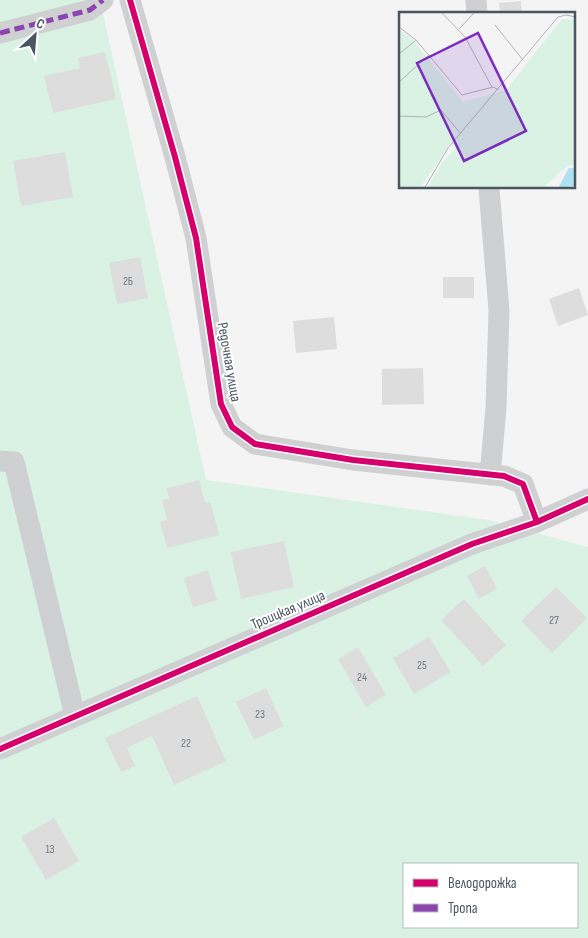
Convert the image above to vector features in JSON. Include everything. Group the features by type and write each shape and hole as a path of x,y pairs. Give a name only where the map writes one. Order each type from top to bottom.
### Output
{"street":[{"path":"0,32 90,10 104,0"},
{"name":"Редочная улица","path":"130,0 196,238 221,404 232,427 255,444 353,460 504,476 523,484 537,522"},
{"path":"489,189 499,311 496,408 490,475"},
{"path":"0,462 14,462 75,716"},
{"name":"Троицкая улица","path":"0,749 472,544 537,522 588,499"}],"green space":[{"path":"0,0 100,0 206,480 488,520 588,547 588,938 0,938"}],"building":[{"path":"521,1 522,12 500,12 499,3"},
{"path":"105,52 116,99 53,113 44,76 80,68 78,58"},
{"path":"65,152 73,197 21,206 13,161"},
{"path":"140,257 148,298 117,304 109,263"},
{"path":"443,277 474,277 474,298 443,298"},
{"path":"579,288 588,315 558,326 549,299"},
{"path":"334,317 337,349 296,353 293,321"},
{"path":"423,368 424,404 382,405 382,369"},
{"path":"199,480 205,502 211,503 219,535 167,548 160,522 167,520 162,500 169,499 167,488"},
{"path":"284,541 294,587 241,599 231,552"},
{"path":"485,566 497,589 479,599 467,576"},
{"path":"208,570 217,600 193,607 184,578"},
{"path":"556,587 587,618 552,653 521,621"},
{"path":"464,599 506,645 483,666 441,620"},
{"path":"429,637 451,672 414,694 393,658"},
{"path":"358,647 386,695 366,707 338,659"},
{"path":"266,688 283,726 254,740 236,702"},
{"path":"197,696 226,761 174,785 152,736 127,748 135,766 121,772 105,738"},
{"path":"54,818 79,861 46,880 21,837"}],"marked path":[{"path":"0,33 90,10 103,0"}],"cycle path":[{"path":"130,0 196,238 221,404 232,427 255,444 353,460 504,476 523,484 537,522"},
{"path":"0,749 472,544 537,522 588,499"}]}
